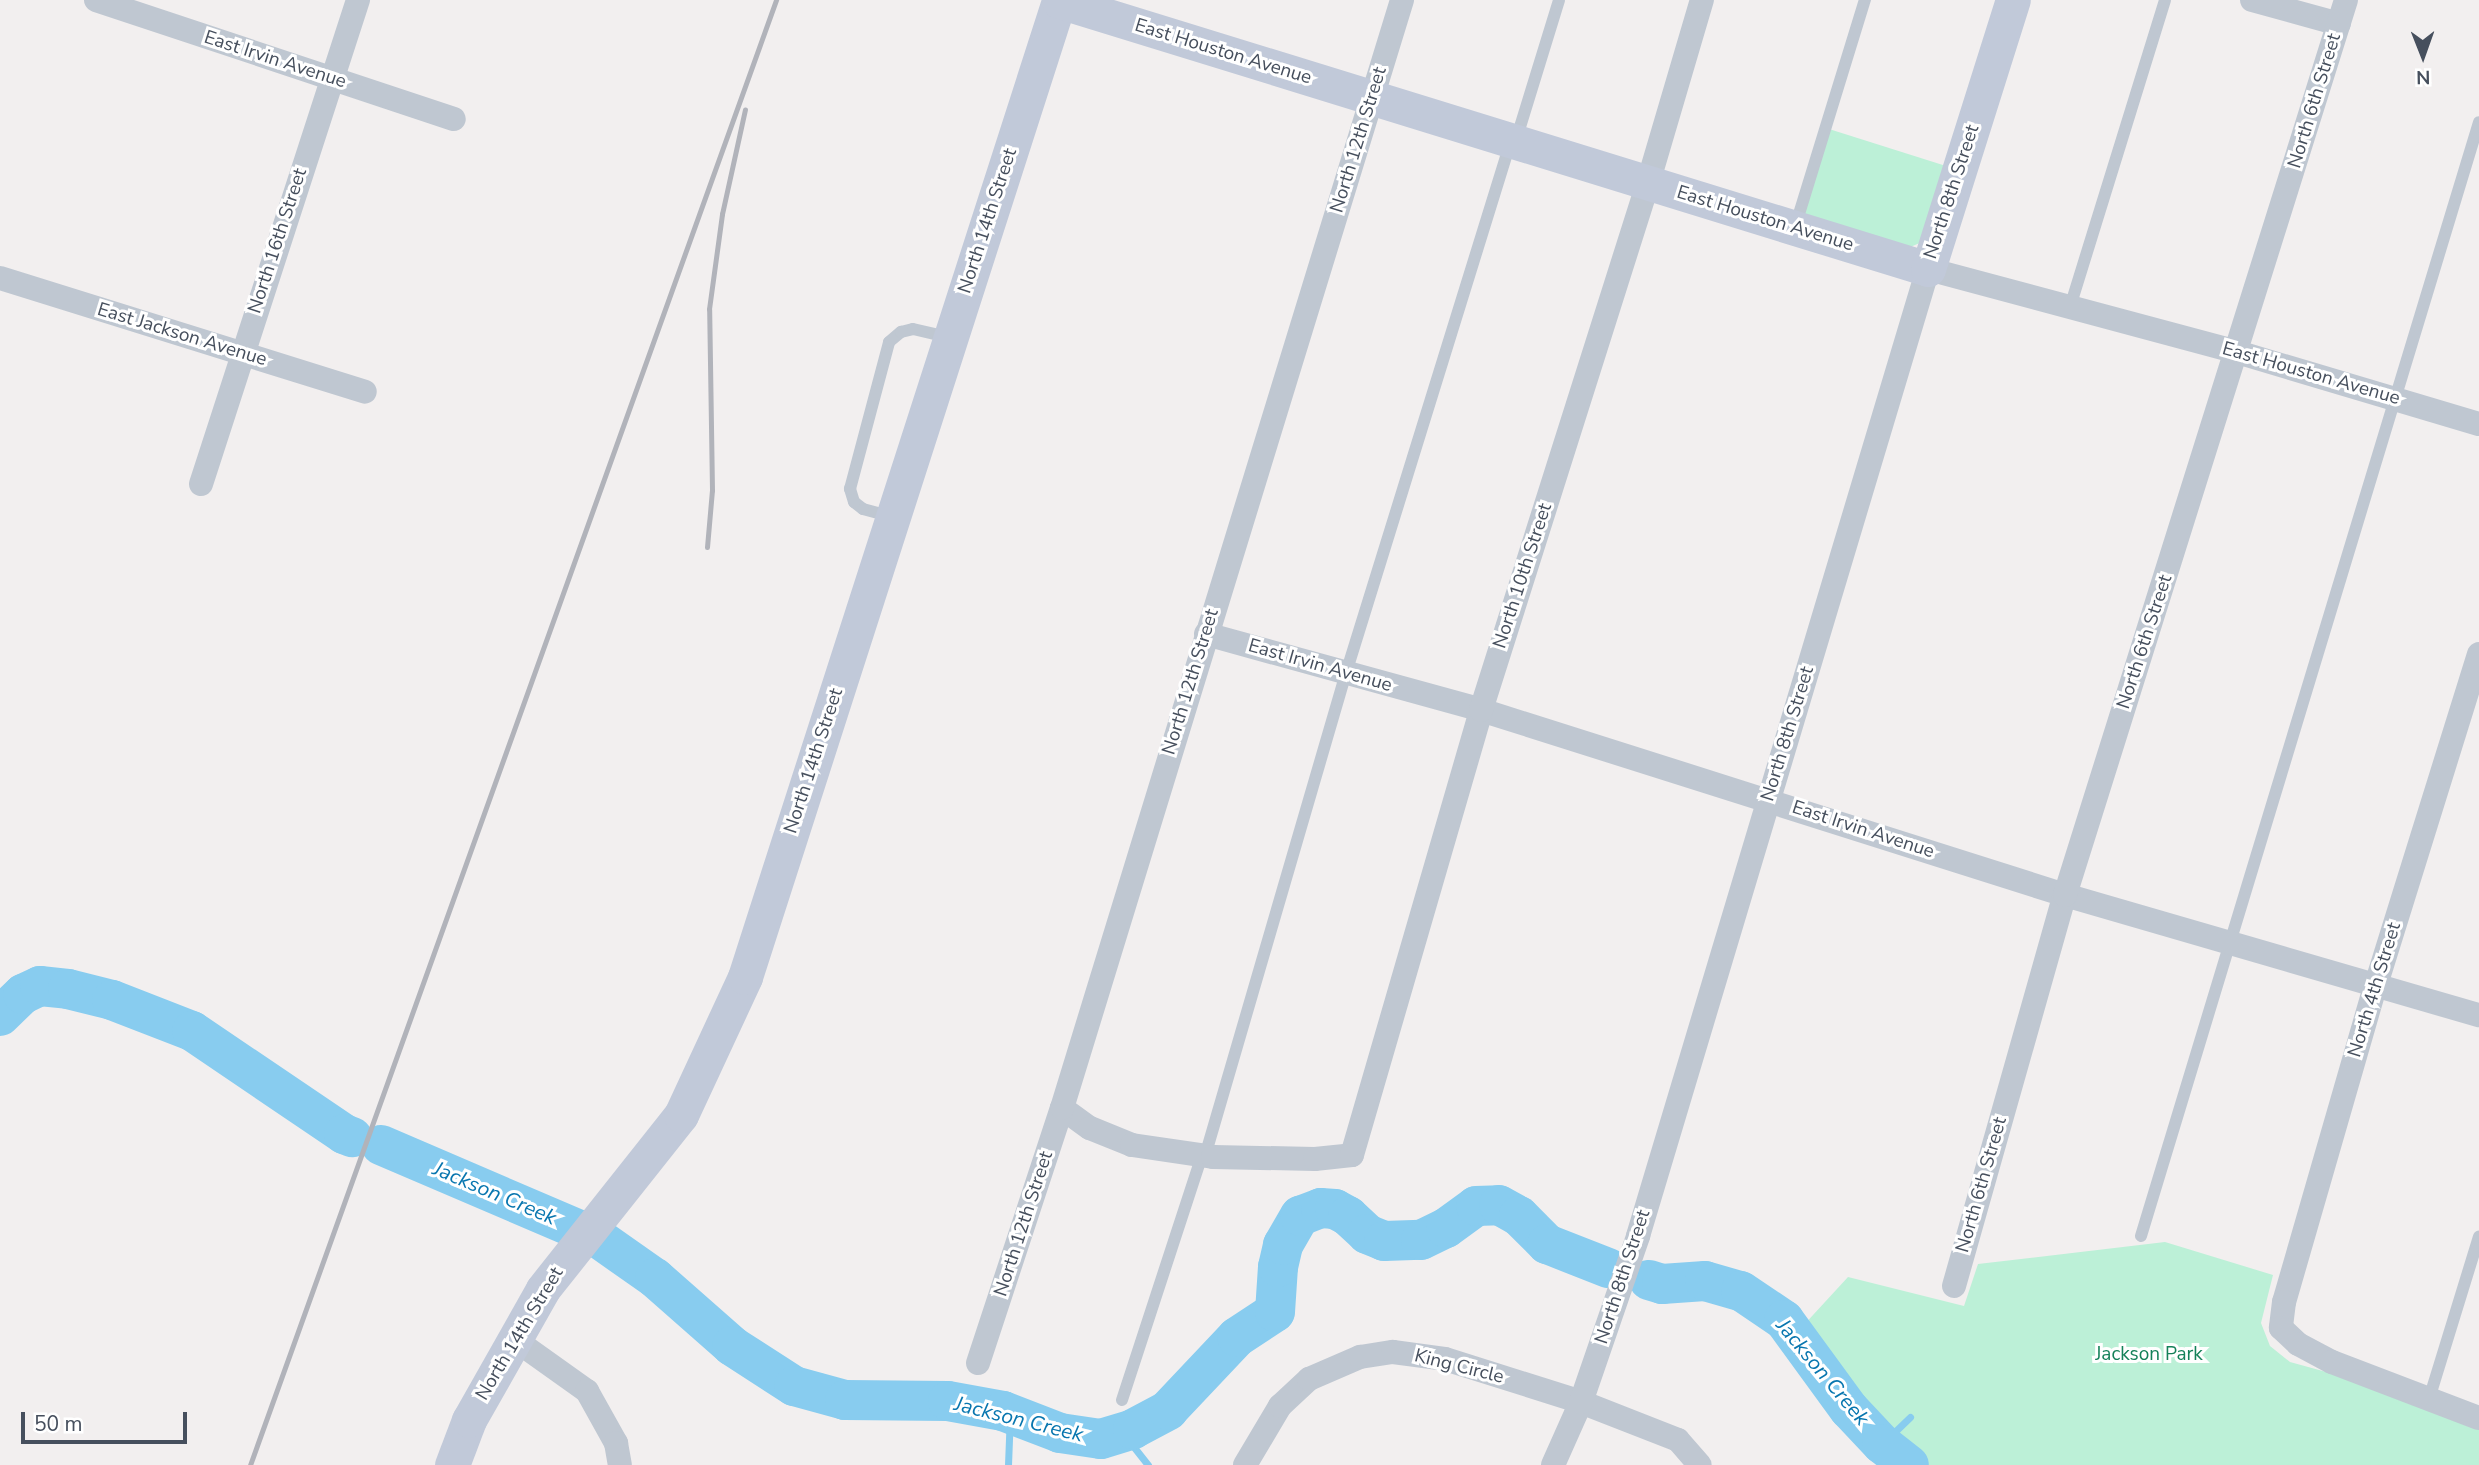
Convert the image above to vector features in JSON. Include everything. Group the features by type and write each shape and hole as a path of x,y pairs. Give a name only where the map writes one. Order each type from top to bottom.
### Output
{"street":[{"name":"East Irvin Avenue","path":"96,0 454,119"},
{"name":"North 16th Street","path":"201,484 358,0"},
{"name":"East Houston Avenue","path":"1058,0 1928,269 2237,352 2479,424"},
{"name":"North 14th Street","path":"453,1465 469,1420 543,1289 681,1115 745,977 1058,0"},
{"name":"North 12th Street","path":"978,1363 1062,1108 1402,0"},
{"name":"North 10th Street","path":"1204,1156 1315,1159 1352,1155 1481,710 1648,183 1702,0"},
{"name":"North 8th Street","path":"1553,1465 1581,1402 1638,1236 1928,269 2013,0"},
{"path":"2252,0 2339,24"},
{"name":"North 6th Street","path":"1954,1286 2065,895 2346,0"},
{"name":"East Jackson Avenue","path":"0,278 365,392"},
{"name":"East Irvin Avenue","path":"1206,634 1481,710 2065,895 2479,1015"},
{"name":"North 4th Street","path":"2429,1399 2332,1362 2298,1344 2281,1328 2284,1302 2375,987 2479,654"},
{"path":"1062,1108 1090,1128 1132,1144 1204,1156"},
{"path":"514,1339 587,1391 616,1443 620,1465"},
{"name":"King Circle","path":"1245,1465 1280,1406 1309,1379 1360,1357 1392,1352 1445,1359 1581,1402 1678,1440 1700,1465"},
{"path":"2429,1399 2479,1418"}],"lane":[{"path":"1122,1400 1204,1156 1346,673 1559,0"},
{"path":"1795,228 1865,0"},
{"path":"2070,307 2165,0"},
{"path":"2141,1236 2479,122"},
{"path":"893,517 863,509 854,502 850,489 889,342 901,332 913,328 950,338"},
{"path":"2429,1399 2479,1237"}],"green space":[{"path":"1829,129 1946,166 1922,242 1908,248 1802,217"},
{"name":"Jackson Park","path":"2165,1242 2273,1275 2261,1323 2270,1346 2290,1362 2479,1414 2479,1465 1892,1465 1790,1340 1848,1277 1964,1306 1978,1264"}],"waterway":[{"name":"Jackson Creek","path":"0,1016 23,994 40,986 68,989 112,1000 192,1031 352,1137"},
{"name":"Jackson Creek","path":"381,1145 598,1238 655,1278 732,1346 794,1386 845,1400 948,1401 1003,1411 1060,1433 1101,1439 1133,1429 1168,1410 1237,1337 1275,1312 1278,1267 1283,1245 1300,1216 1321,1208 1335,1209 1348,1216 1367,1234 1384,1241 1421,1240 1446,1228 1476,1206 1499,1205 1519,1216 1547,1244 1608,1268"},
{"name":"Jackson Creek","path":"1649,1280 1662,1284 1705,1281 1741,1291 1784,1320 1849,1409 1882,1444 1909,1465"},
{"path":"1008,1465 1010,1414"},
{"path":"1882,1444 1910,1417"},
{"path":"1122,1432 1148,1465"}],"railway":[{"path":"250,1465 776,0"},
{"path":"707,547 712,490 709,309 722,214 745,109"}]}
